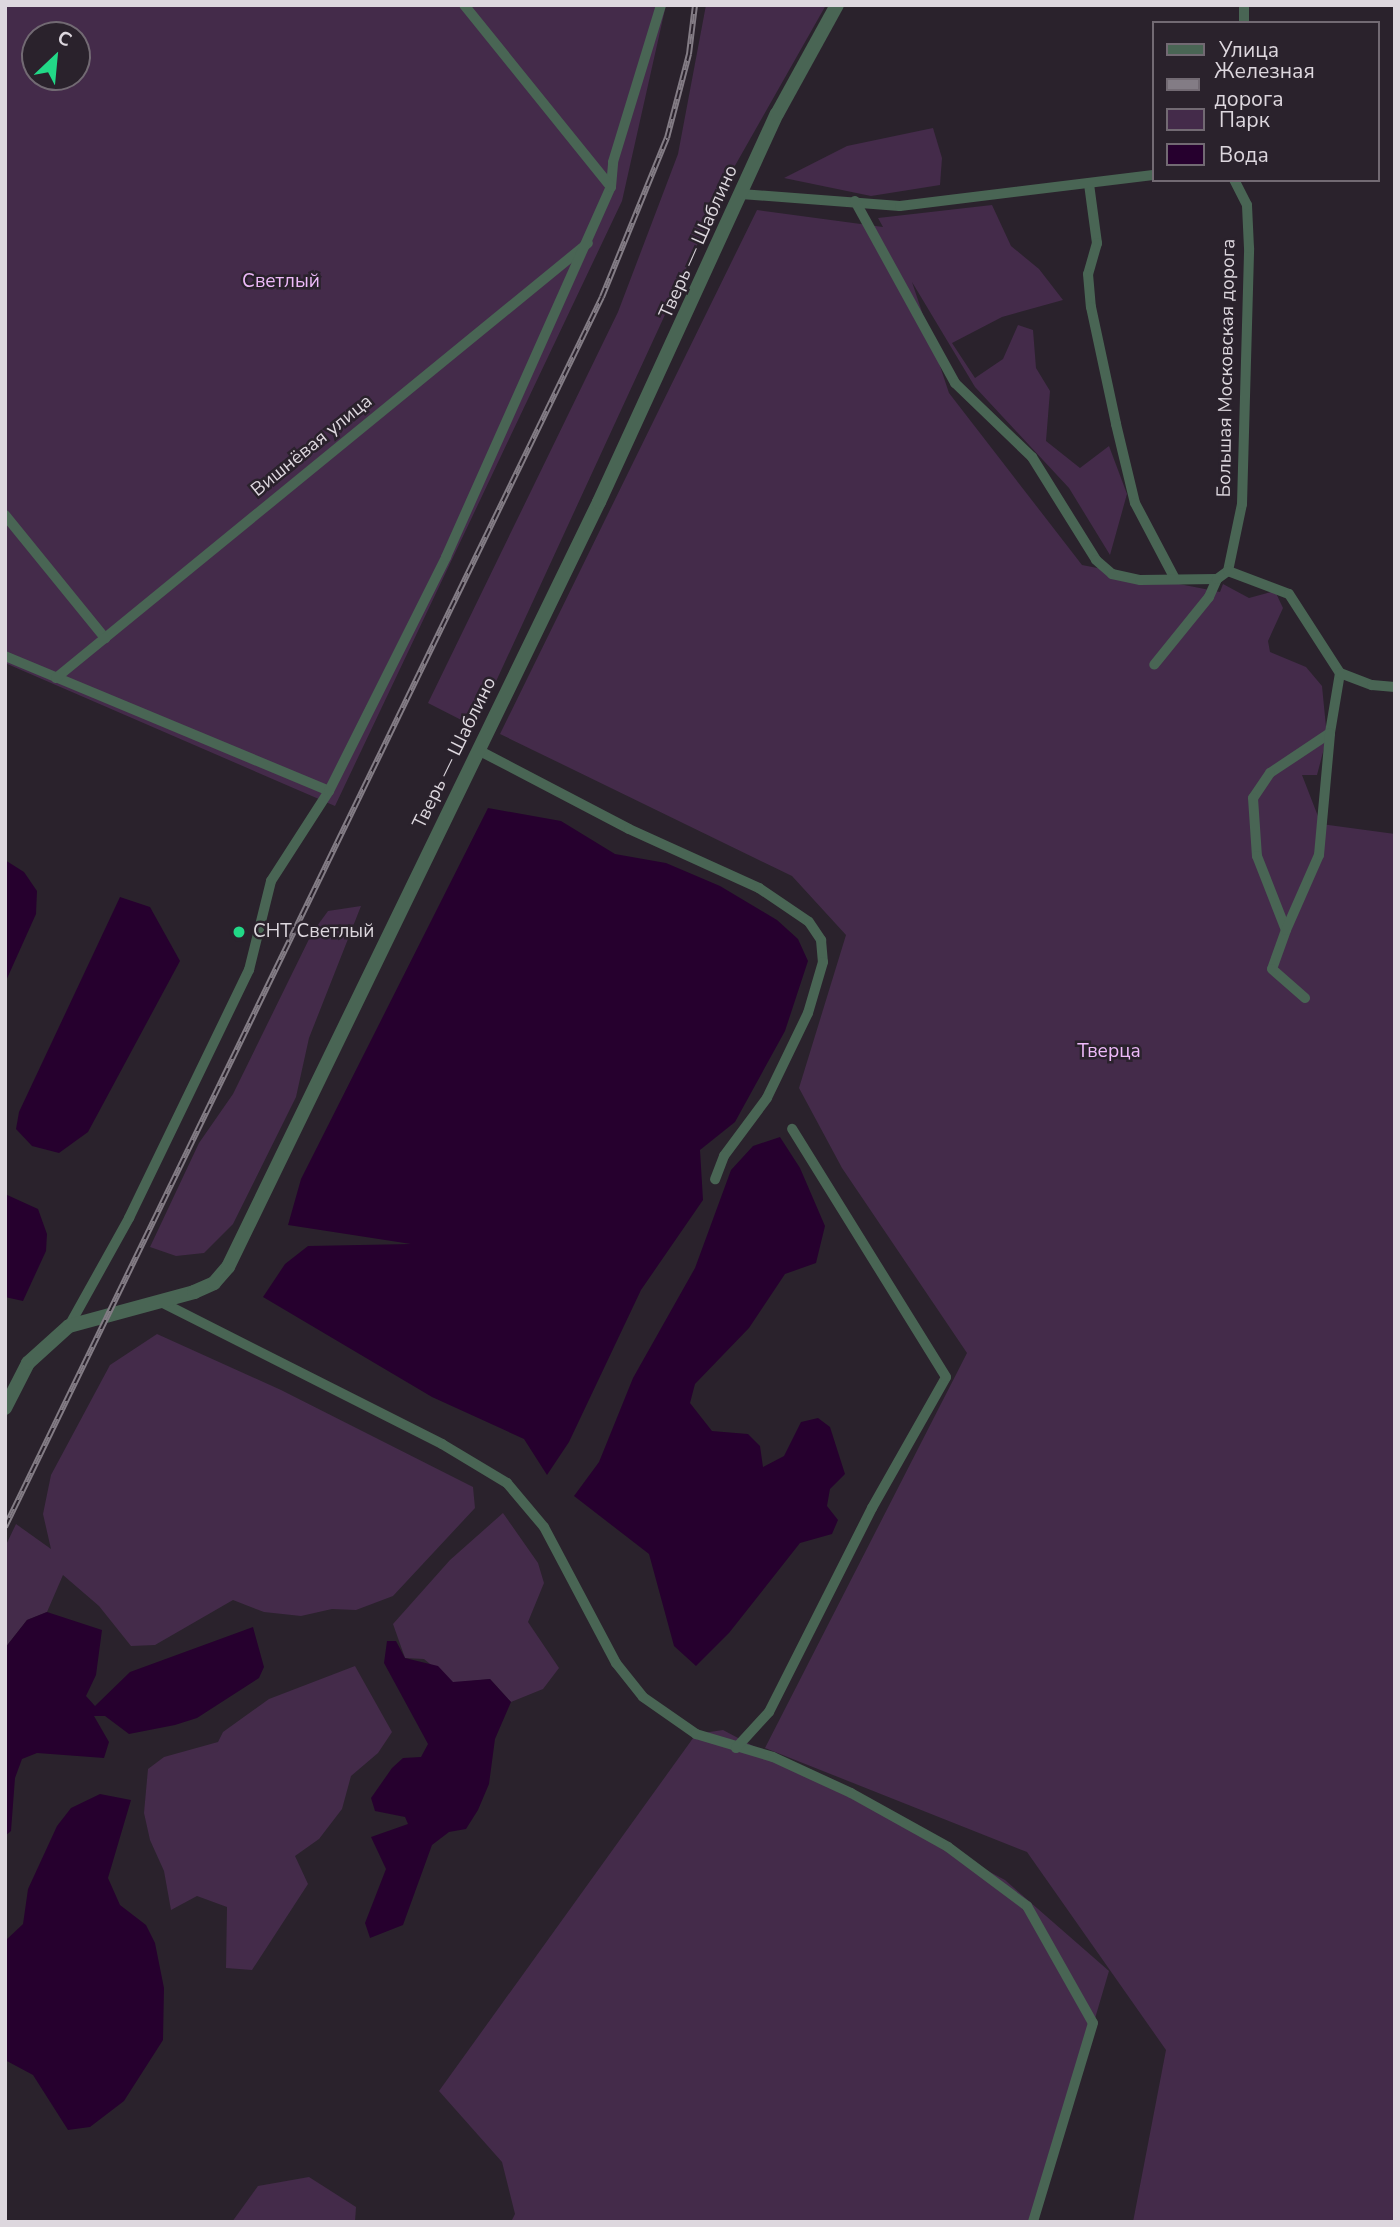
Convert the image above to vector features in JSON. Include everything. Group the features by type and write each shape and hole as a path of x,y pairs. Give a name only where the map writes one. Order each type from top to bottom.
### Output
{"street":[{"path":"464,5 611,187"},
{"path":"69,1326 129,1218 249,970 271,881 329,791 446,557 590,242 611,187 613,162 661,5"},
{"name":"Тверь — Шаблино","path":"5,1408 28,1363 69,1326 161,1302 214,1283 239,1249 778,114 837,5"},
{"path":"741,194 900,206 1152,176"},
{"name":"Большая Московская дорога","path":"1235,182 1247,205"},
{"name":"Большая Московская дорога","path":"1228,571 1242,504 1246,182"},
{"path":"1089,184 1097,243 1088,274 1091,307 1116,424 1135,503 1175,579"},
{"path":"855,201 955,383 1032,457 1096,560 1117,577 1217,579"},
{"name":"Вишнёвая улица","path":"56,678 590,242"},
{"path":"5,515 105,638"},
{"path":"1154,666 1209,597 1217,579 1228,571 1289,594 1340,673 1373,685 1395,687"},
{"path":"5,656 329,791"},
{"path":"1305,998 1272,969 1319,855 1330,733 1340,673"},
{"path":"1286,930 1257,856 1253,798 1270,773 1330,733"},
{"path":"478,750 629,829 759,888 809,922 821,940 823,962 808,1013 767,1098 724,1156 715,1179"},
{"path":"736,1748 769,1712 872,1508 946,1377 792,1129"},
{"path":"161,1302 442,1444 507,1483 544,1527 626,1682 696,1734 772,1757 862,1799 948,1847 1027,1906 1093,2023 1033,2222"}],"green space":[{"name":"Светлый","path":"5,5 666,5 622,201 335,806 5,663"},
{"path":"706,5 826,5 728,178 475,727 428,703 618,312 678,154"},
{"path":"933,128 942,158 940,185 871,196 784,178 847,146"},
{"name":"Тверца","path":"992,205 1011,246 1039,269 1063,300 1002,317 952,343 975,378 1003,359 1018,325 1033,330 1036,368 1050,391 1046,441 1080,468 1109,446 1127,494 1110,555 1069,488 975,387 912,282 949,393 1082,565 1220,592 1223,584 1249,598 1275,591 1283,608 1268,641 1270,652 1306,667 1322,686 1327,737 1317,775 1302,775 1321,824 1395,834 1395,2222 1133,2222 1166,2050 1027,1852 765,1748 967,1353 842,1168 799,1088 846,935 792,876 500,734 757,210 883,227 878,218"},
{"path":"361,906 309,1038 296,1097 233,1224 204,1253 176,1256 150,1247 199,1143 233,1094 312,933 328,911"},
{"path":"157,1334 281,1390 473,1487 475,1508 393,1596 356,1610 332,1609 301,1616 264,1612 233,1600 155,1645 131,1646 99,1606 63,1575 47,1612 27,1620 5,1648 5,1547 16,1524 51,1549 43,1514 51,1475 110,1365"},
{"path":"503,1513 538,1563 544,1583 528,1622 559,1668 543,1689 511,1702 490,1679 453,1683 424,1659 405,1658 393,1624 450,1560"},
{"path":"355,1666 392,1732 378,1753 351,1776 342,1809 319,1839 295,1856 308,1884 252,1970 226,1968 227,1907 197,1896 171,1910 164,1871 150,1840 144,1813 148,1769 164,1757 218,1742 223,1732 269,1699"},
{"path":"723,1730 1005,1880 1109,1971 1035,2222 511,2222 515,2214 502,2162 439,2091 696,1734"},
{"path":"309,2177 356,2207 355,2222 232,2222 258,2186"}],"water":[{"path":"488,808 561,821 615,854 666,863 720,886 777,920 798,939 808,961 785,1031 735,1122 700,1150 703,1200 641,1290 569,1442 547,1475 524,1439 432,1397 263,1297 285,1264 308,1246 411,1244 288,1225 301,1179"},
{"path":"5,860 24,872 37,891 36,914 5,983"},
{"path":"120,897 150,907 180,961 88,1132 59,1153 32,1146 16,1129 19,1112"},
{"path":"780,1137 800,1168 825,1226 816,1263 785,1274 749,1328 695,1384 690,1403 712,1431 748,1434 760,1446 763,1467 784,1456 801,1422 818,1418 830,1427 845,1474 830,1489 827,1506 838,1520 832,1534 800,1543 729,1633 696,1666 674,1646 649,1554 574,1496 599,1462 633,1378 695,1268 731,1170 753,1146"},
{"path":"5,1194 38,1209 47,1234 46,1251 23,1301 5,1297"},
{"path":"47,1612 102,1630 96,1675 86,1696 95,1706 130,1672 253,1627 264,1667 259,1678 197,1718 175,1725 129,1734 105,1716 94,1716 109,1742 104,1758 37,1753 22,1759 15,1778 11,1831 5,1836 5,1648 27,1620"},
{"path":"387,1641 396,1641 405,1658 438,1666 453,1682 490,1679 511,1702 495,1739 489,1784 478,1810 466,1829 449,1832 432,1845 403,1925 370,1938 365,1923 386,1869 371,1837 408,1824 405,1817 375,1811 371,1798 392,1768 403,1758 421,1757 428,1744 384,1663"},
{"path":"100,1794 131,1800 108,1878 120,1905 146,1925 155,1943 164,1988 163,2040 124,2101 90,2127 68,2130 33,2075 5,2060 5,1941 23,1924 28,1889 57,1826 71,1808"}],"railway":[{"path":"5,1527 602,297 667,138 689,54 695,5"}],"place":[{"name":"СНТ Светлый","path":"239,932"}]}
